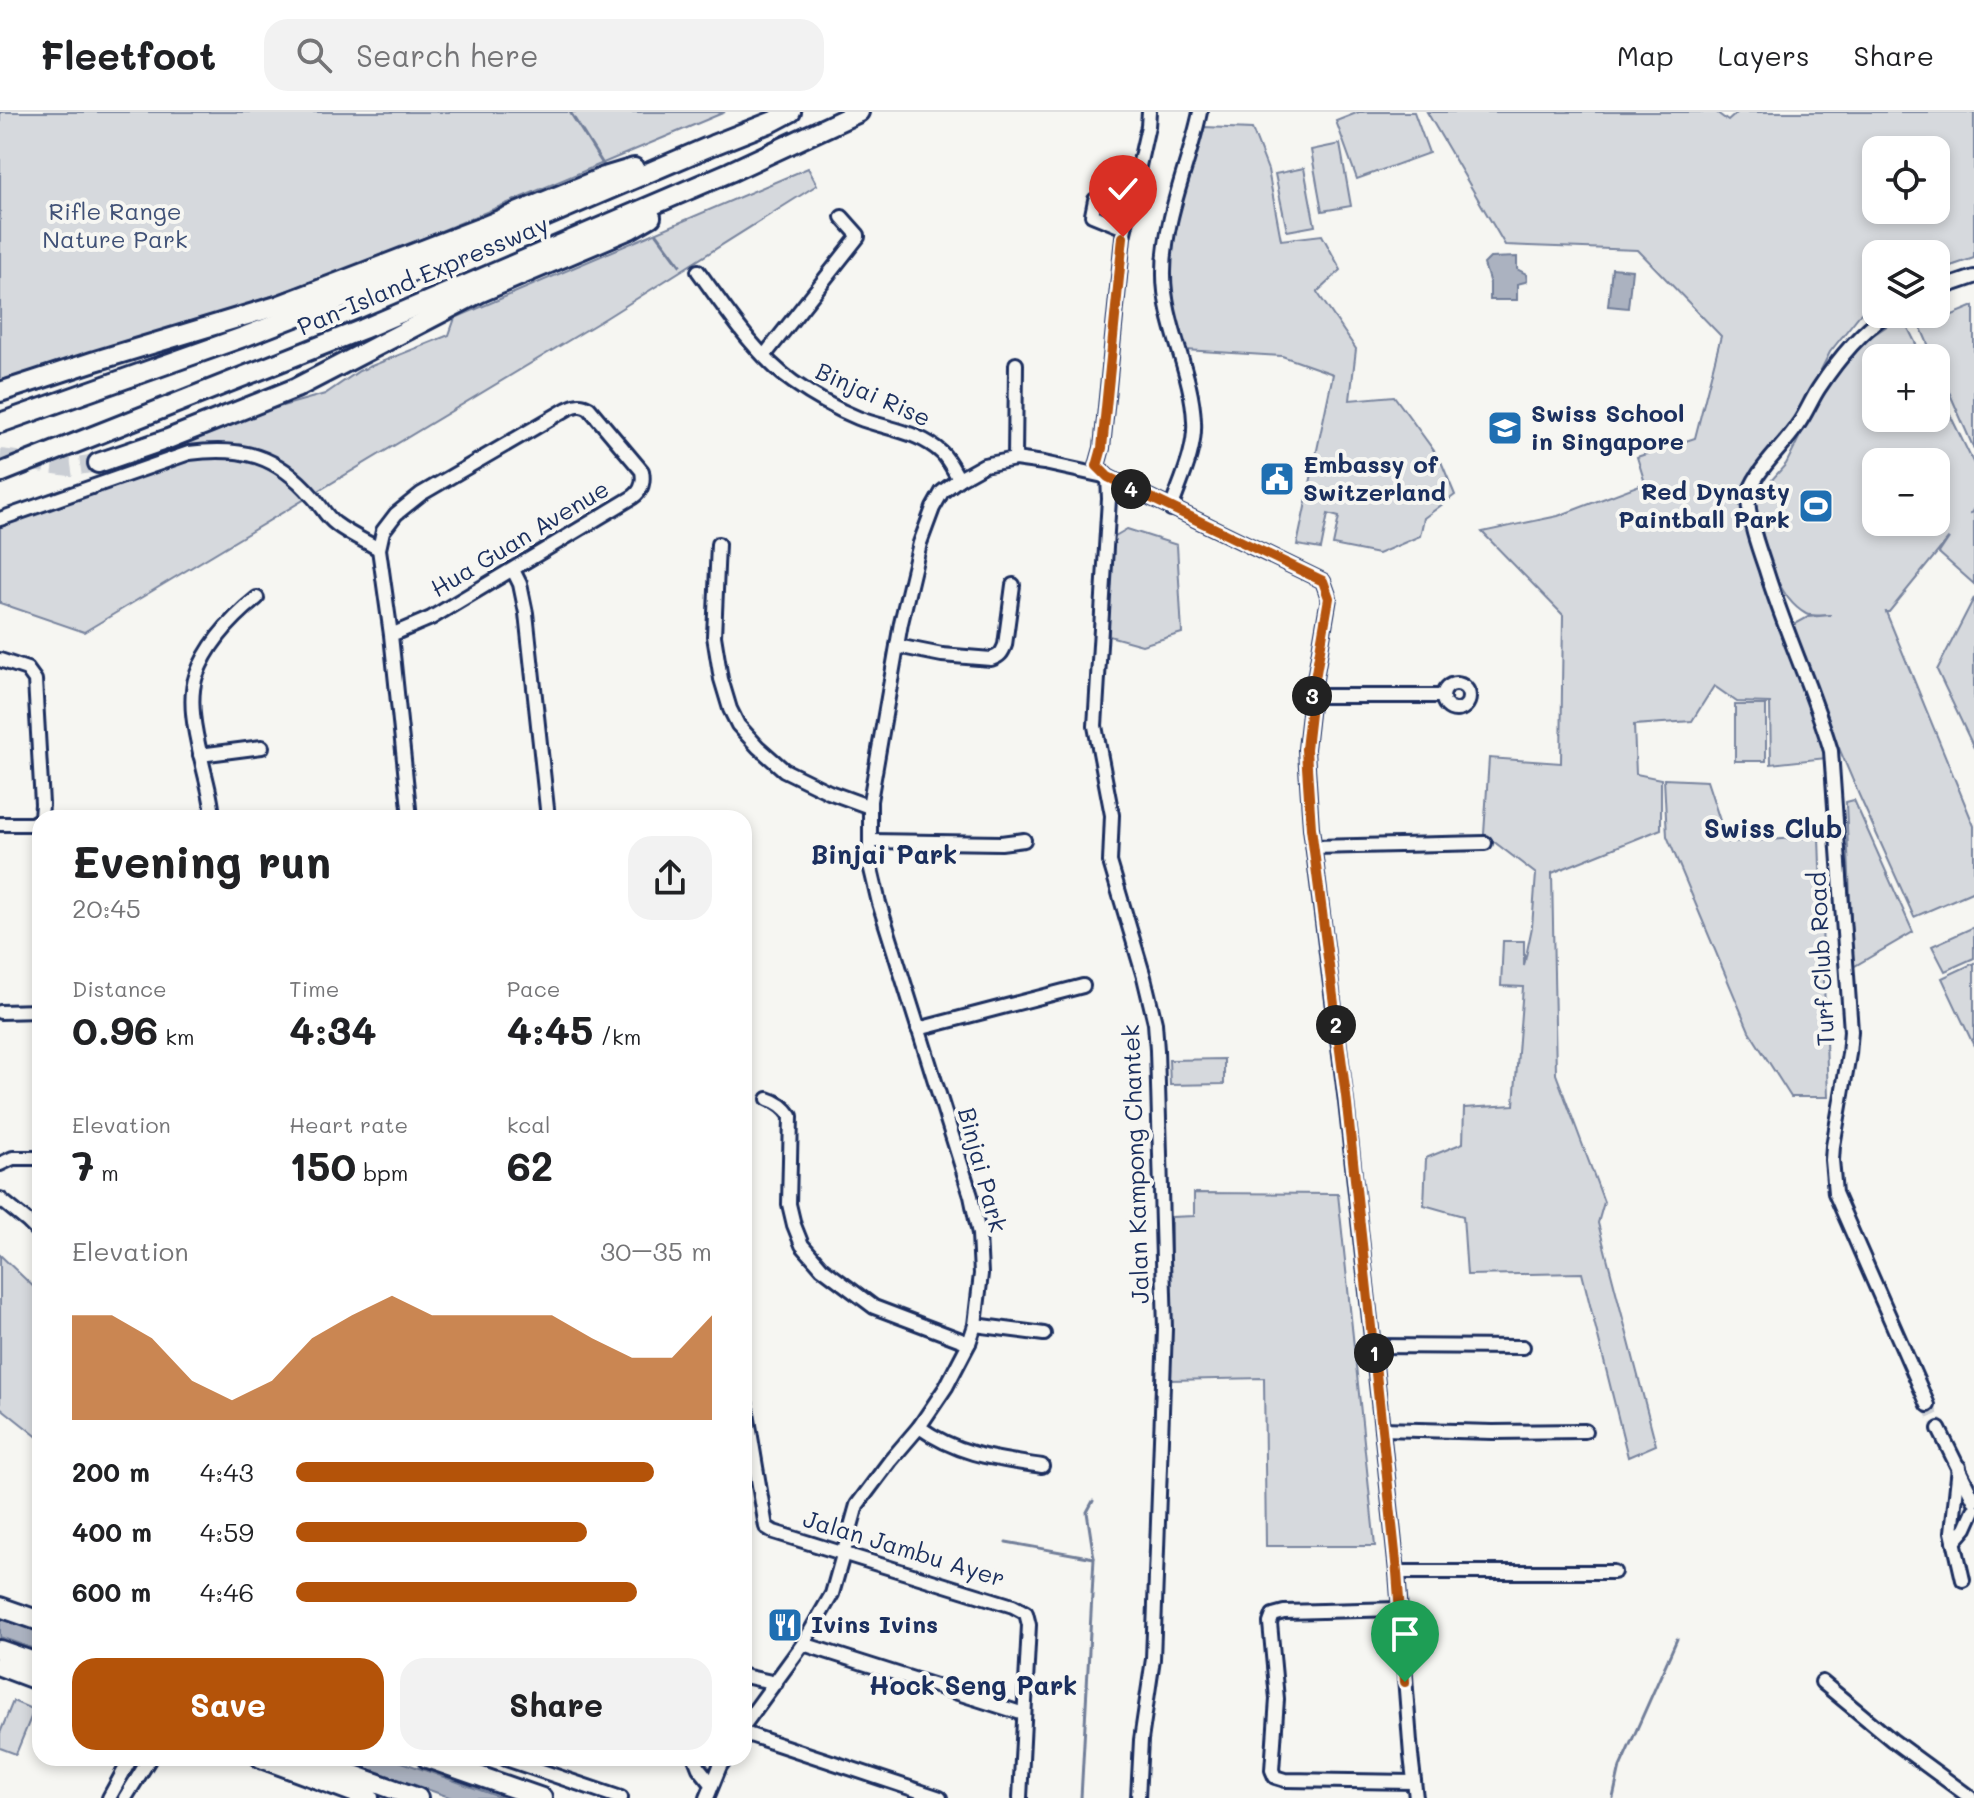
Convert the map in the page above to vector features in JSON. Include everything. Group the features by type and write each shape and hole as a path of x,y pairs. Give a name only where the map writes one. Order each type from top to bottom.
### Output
{"highway":[{"name":"Pan-Island Expressway","path":"0,423 246,336 458,254 791,112"},
{"name":"Pan-Island Expressway","path":"0,473 363,329 730,172 859,112"},
{"path":"0,392 280,305 604,177 713,145"},
{"path":"98,463 296,388 479,293 630,229 730,172"},
{"path":"0,1607 32,1618"},
{"path":"0,1650 32,1661"},
{"path":"0,1666 32,1678"},
{"path":"285,1766 369,1798"},
{"path":"328,1766 418,1798"},
{"path":"450,1766 542,1798"}],"street":[{"name":"Jalan Kampong Chantek","path":"1138,1798 1141,1740 1153,1659 1165,1329 1155,1023 1110,862 1112,815 1095,726 1109,499 1108,477 1097,466 1102,448 1124,228 1149,112"},
{"path":"1171,509 1191,449 1195,424 1192,397 1165,298 1163,274 1170,224 1200,112"},
{"path":"1124,228 1092,215 1095,200 1111,196 1131,201"},
{"path":"764,356 858,237 842,217"},
{"name":"Binjai Rise","path":"698,271 764,356 791,381 858,418 913,435 943,454 959,479"},
{"path":"1950,285 1974,277"},
{"name":"Turf Club Road","path":"1868,328 1854,341 1819,388 1798,425 1758,475 1748,498 1773,595 1831,751 1851,1031 1833,1146 1835,1193 1928,1405"},
{"path":"1015,459 1016,364"},
{"name":"Hua Guan Avenue","path":"379,549 383,531 396,514 412,501 567,409 583,404 642,471 641,487 633,497 421,623 391,635"},
{"path":"0,519 189,453 214,449 233,451 263,459 288,472 336,524 379,549 409,810"},
{"name":"Binjai Park","path":"752,1714 803,1644 832,1594 857,1505 919,1427 946,1387 975,1325 981,1274 979,1234 962,1164 879,903 870,865 870,807 897,646 917,556 933,508 942,492 984,465 1015,459 1044,463 1108,477 1323,581 1329,598 1312,696"},
{"path":"718,544 714,636 721,679 738,725 784,770 829,792 870,807"},
{"path":"513,570 520,584 526,613 547,810"},
{"path":"897,646 942,655 998,657 1005,645 1013,585"},
{"path":"213,810 200,755 193,700 196,677 210,649 237,614 257,598"},
{"path":"0,660 27,669 35,680 41,810"},
{"path":"1416,1798 1397,1572 1346,1096 1314,847 1306,749 1312,696 1442,696"},
{"path":"200,755 262,747"},
{"path":"0,824 32,824"},
{"path":"871,841 1001,843 1024,840"},
{"path":"1314,847 1485,843"},
{"path":"918,1029 1083,986"},
{"path":"0,1012 32,1011"},
{"path":"768,1099 785,1108 791,1116 789,1204 802,1245 822,1268 874,1307 969,1343"},
{"path":"0,1164 13,1158 32,1158"},
{"path":"0,1199 32,1227"},
{"path":"975,1325 1044,1334"},
{"path":"1373,1346 1523,1347"},
{"path":"919,1427 936,1439 985,1458 1042,1466"},
{"path":"1382,1429 1585,1431"},
{"path":"1939,1429 1973,1498 1954,1512"},
{"name":"Jalan Jambu Ayer","path":"752,1443 766,1527 774,1532 1013,1606 1026,1613 1029,1625 1020,1798"},
{"path":"1959,1467 1952,1532 1963,1580"},
{"path":"1954,1542 1966,1528 1974,1510"},
{"path":"1397,1572 1614,1572"},
{"path":"1399,1609 1284,1612 1273,1615 1270,1623 1277,1699 1272,1770 1275,1777 1285,1780 1414,1782"},
{"path":"803,1644 1024,1714"},
{"path":"752,1678 776,1683"},
{"path":"1822,1682 1892,1740 1971,1798"},
{"path":"752,1736 940,1798"},
{"path":"109,1798 127,1766"},
{"path":"117,1798 136,1766"},
{"path":"125,1798 145,1766"},
{"path":"499,1783 504,1766"},
{"path":"529,1766 621,1798"},
{"path":"698,1766 712,1784"},
{"path":"707,1798 722,1766"}],"green space":[{"name":"Rifle Range Nature Park","path":"0,112 725,112 362,264 249,304 0,383"},
{"path":"1359,112 1414,112 1429,153 1357,179 1336,121"},
{"path":"1427,112 1716,112 1728,121 1738,112 1974,112 1974,258 1950,266 1950,240 1862,240 1862,312 1830,352 1791,429 1739,491 1763,576 1798,662 1827,758 1771,764 1770,703 1737,702 1714,686 1692,721 1634,725 1636,774 1661,779 1661,829 1552,873 1556,1074 1604,1202 1598,1223 1656,1445 1628,1457 1582,1273 1467,1275 1463,1216 1424,1205 1426,1158 1463,1143 1464,1108 1514,1105 1523,987 1501,986 1503,941 1524,941 1524,966 1532,927 1536,874 1484,834 1489,758 1561,763 1563,615 1482,532 1558,516 1645,483 1637,457 1695,438 1721,336 1638,250 1505,245"},
{"path":"1204,127 1252,129 1268,170 1281,240 1322,235 1341,270 1317,292 1356,349 1350,400 1394,396 1440,459 1455,495 1424,518 1420,536 1378,554 1333,545 1339,517 1328,514 1321,549 1297,545 1333,374 1282,356 1185,350 1169,289 1171,239"},
{"path":"1340,144 1351,206 1322,211 1311,150"},
{"path":"808,168 817,185 606,318 84,632 0,603 0,525 222,423 325,394 359,371 449,335 455,318"},
{"path":"1304,168 1315,226 1287,231 1275,174"},
{"path":"1974,306 1974,449 1950,394 1950,344 1928,344 1921,328 1950,328 1950,316"},
{"path":"1884,328 1908,328 1916,344 1862,344 1862,432 1950,432 1950,415 1974,464 1974,508 1971,513 1974,512 1974,584 1939,553 1949,538 1886,612 1974,826 1974,891 1914,917 1788,628 1808,617 1831,615 1806,614 1785,593 1771,563 1754,500 1786,464 1820,396 1863,342"},
{"path":"1127,529 1177,545 1182,633 1142,645 1109,636 1110,539"},
{"path":"1974,598 1974,748 1937,670"},
{"path":"1735,705 1766,705 1766,761 1735,761"},
{"path":"1664,779 1707,781 1727,842 1819,837 1828,1097 1791,1097 1749,1031 1667,836"},
{"path":"1854,800 1913,932 1853,967 1846,802"},
{"path":"1974,927 1974,958 1945,971 1932,946"},
{"path":"1974,963 1974,1046 1942,978"},
{"path":"1224,1059 1224,1084 1170,1085 1169,1060"},
{"path":"1194,1193 1338,1194 1375,1546 1266,1546 1264,1378 1170,1380 1171,1217 1194,1216"},
{"path":"0,1255 32,1285 32,1433 0,1407"},
{"path":"13,1701 32,1709 16,1754 0,1748 0,1733"}],"shaded area":[{"path":"1517,257 1517,269 1526,274 1527,281 1517,284 1517,300 1490,300 1490,284 1484,264 1490,258"},
{"path":"1612,268 1632,270 1628,308 1608,306"},
{"path":"0,1618 32,1628 32,1648 0,1637"},
{"path":"361,1766 413,1766 502,1798 452,1798"}],"waterway":[{"path":"570,112 606,169"},
{"path":"657,234 680,265"},
{"path":"1081,1798 1094,1558 1087,1512 1093,1501"},
{"path":"1006,1542 1094,1558"},
{"path":"1613,1798 1620,1767 1677,1639"}],"tunnel":[{"path":"0,458 70,467 98,463"},
{"path":"1928,1405 1939,1429"}],"place":[{"name":"Swiss School in Singapore","path":"1505,428"},
{"name":"Embassy of Switzerland","path":"1277,479"},
{"name":"Red Dynasty Paintball Park","path":"1816,506"},
{"name":"Ivins Ivins","path":"785,1625"}],"district":[{"name":"Swiss Club","path":"1773,829"},
{"name":"Binjai Park","path":"884,855"},
{"name":"Hock Seng Park","path":"973,1686"}],"route":[{"path":"1123,237 1102,448 1097,466 1108,477 1323,581 1327,587 1329,598 1306,749 1311,828 1346,1096 1397,1572 1405,1682"}]}
